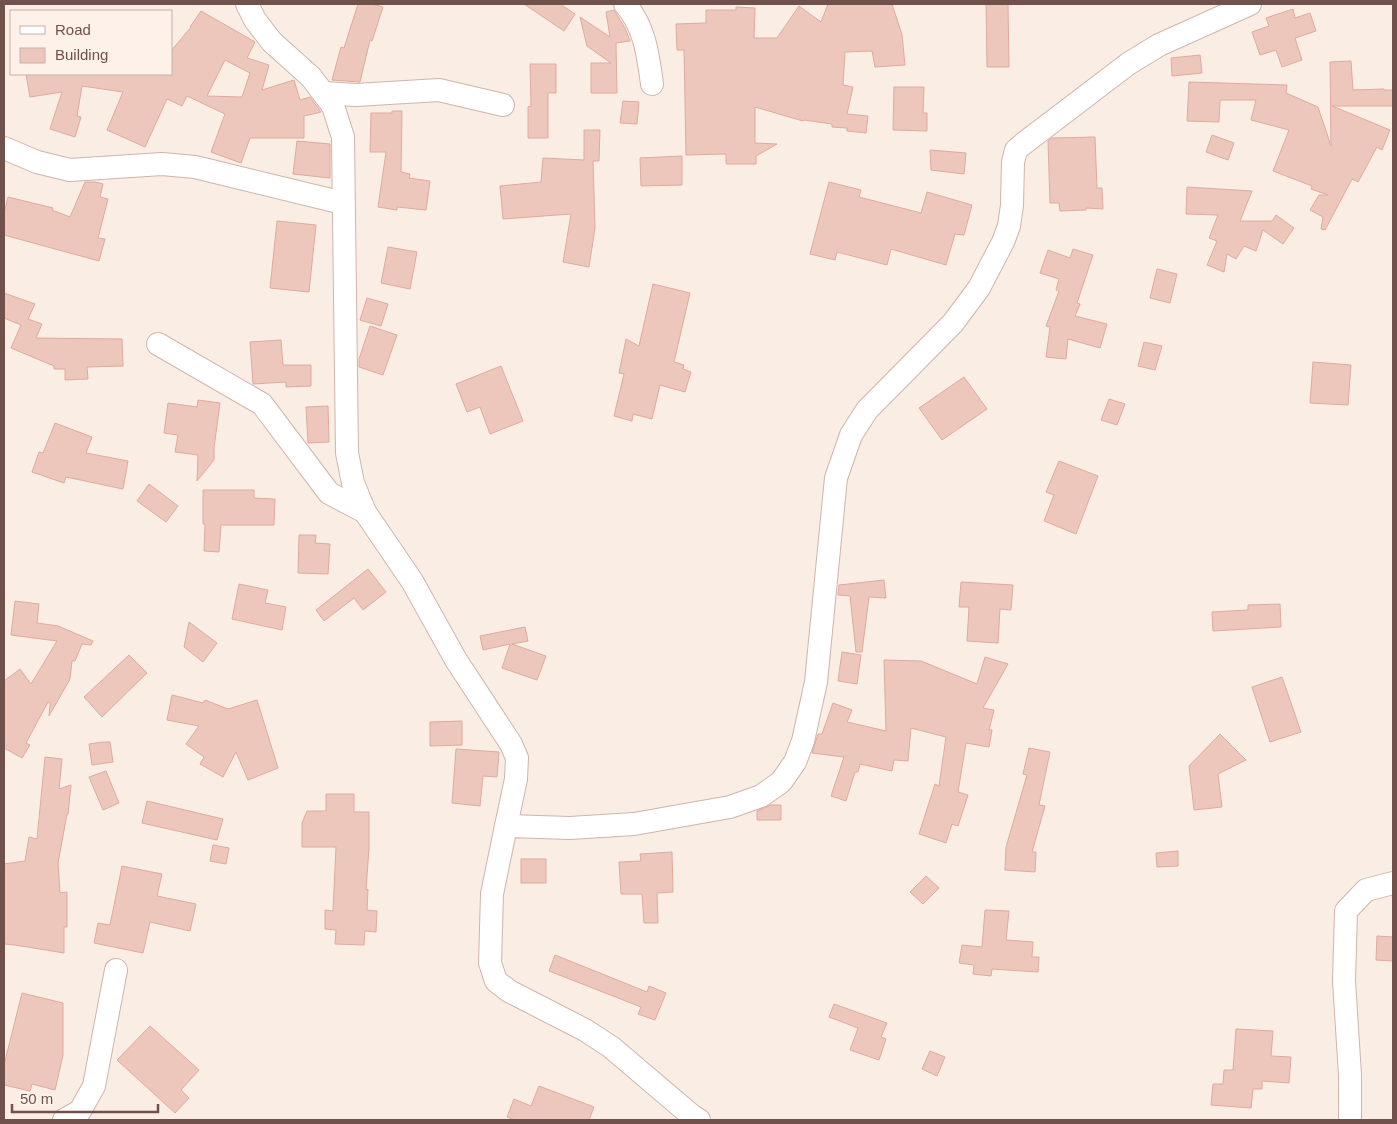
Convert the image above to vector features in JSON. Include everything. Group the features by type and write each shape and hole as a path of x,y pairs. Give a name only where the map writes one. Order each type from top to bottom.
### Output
{"street":[{"path":"247,4 255,20 272,42 311,77 324,93 333,106 343,137 346,453 353,483 365,512 412,581 456,660 512,744 517,758 517,772 492,894 490,963 496,981 509,991 585,1030 611,1047 677,1104 699,1120"},
{"path":"625,4 634,14 647,44 652,84"},
{"path":"506,826 570,828 634,824 730,807 761,796 781,782 795,762 803,741 816,682 836,478 851,435 867,410 953,323 979,288 1010,226 1012,162 1016,150 1128,64 1151,50 1250,4"},
{"path":"324,93 356,95 439,90 503,105"},
{"path":"4,148 38,162 70,170 162,164 195,167 344,203"},
{"path":"158,344 262,404 329,493 365,512"},
{"path":"1350,1120 1350,1074 1344,981 1346,910 1366,890 1393,883"},
{"path":"64,1120 80,1111 94,1086 116,970"}],"building":[{"path":"358,4 372,4 383,7 372,41 370,40 360,82 332,80 341,47 344,48"},
{"path":"524,4 560,4 575,14 564,31"},
{"path":"828,4 892,4 902,35 905,65 875,67 872,51 845,52 843,85 853,87 847,114 868,116 866,133 847,131 847,128 832,127 832,124 803,121 755,107 755,143 777,144 756,156 756,164 726,164 726,154 686,155 684,50 677,50 676,24 706,23 706,10 736,10 736,7 755,8 754,38 777,38 799,6 821,22"},
{"path":"986,4 1008,4 1009,67 987,67"},
{"path":"1293,9 1295,18 1310,13 1316,31 1295,38 1302,60 1282,67 1276,50 1260,55 1252,32 1269,26 1266,18"},
{"path":"614,10 625,28 630,41 616,43 617,93 591,93 591,63 611,63 587,46 580,17 610,37 606,12"},
{"path":"201,11 255,42 247,58 269,65 262,90 294,80 300,100 310,97 321,112 304,116 304,138 250,138 241,163 211,152 225,114 187,96 182,106 167,99 145,147 107,130 123,92 82,86 77,116 81,117 75,137 50,129 62,92 30,97 26,75 172,75 172,50 191,27","holes":["225,60 250,73 242,97 207,96"]},
{"path":"1200,55 1202,73 1172,76 1171,58"},
{"path":"1351,61 1353,90 1393,90 1393,106 1332,106 1390,130 1382,150 1377,147 1358,182 1352,179 1325,230 1321,229 1323,217 1310,210 1319,195 1328,195 1311,189 1312,186 1273,171 1289,130 1251,120 1256,100 1220,100 1219,122 1187,121 1189,82 1287,85 1286,93 1318,107 1331,146 1330,62"},
{"path":"530,64 556,64 556,93 548,93 548,138 528,138 528,107 531,106"},
{"path":"894,87 924,87 923,113 927,113 927,131 893,130"},
{"path":"623,101 639,102 637,124 620,123"},
{"path":"392,111 402,111 401,172 410,174 409,178 430,181 426,210 397,207 397,210 378,207 386,152 370,152 371,113 392,113"},
{"path":"584,130 600,130 599,161 593,161 595,228 589,267 563,262 571,214 503,219 500,186 541,182 543,158 584,160"},
{"path":"1212,135 1234,143 1228,160 1206,152"},
{"path":"1095,137 1097,188 1102,188 1103,209 1086,208 1086,210 1060,211 1059,203 1050,203 1048,141 1052,138"},
{"path":"297,141 330,144 330,178 293,174"},
{"path":"930,150 966,153 964,174 931,170"},
{"path":"682,156 682,185 641,186 640,158"},
{"path":"85,182 103,184 100,197 108,199 98,238 105,239 99,261 4,235 4,213 8,197 53,208 52,210 70,217"},
{"path":"829,182 861,190 859,197 921,213 927,192 972,205 964,235 955,234 946,265 891,249 887,265 837,252 835,260 810,254"},
{"path":"1187,187 1252,191 1240,221 1272,221 1276,215 1294,228 1283,244 1263,230 1256,251 1244,246 1236,259 1227,254 1224,272 1207,265 1217,241 1209,238 1218,215 1186,214"},
{"path":"277,221 316,225 309,292 270,288"},
{"path":"388,247 417,252 410,289 381,283"},
{"path":"1073,249 1093,255 1077,303 1080,304 1075,316 1107,324 1100,348 1068,339 1066,359 1046,357 1050,327 1046,326 1059,291 1056,290 1059,279 1040,273 1048,250 1070,258"},
{"path":"1157,269 1177,274 1170,303 1150,298"},
{"path":"653,284 690,293 674,362 684,365 683,369 691,372 685,392 660,385 652,419 633,414 632,421 614,416 624,374 619,373 626,339 639,346"},
{"path":"4,293 35,304 28,319 42,324 36,338 122,339 123,366 87,367 88,379 65,380 65,369 54,369 54,366 11,348 21,325 4,318"},
{"path":"367,298 388,304 381,326 360,320"},
{"path":"370,326 397,335 383,375 359,367 359,359"},
{"path":"281,340 283,365 311,365 311,386 286,387 286,382 253,384 250,342"},
{"path":"1144,342 1162,346 1155,370 1138,366"},
{"path":"1313,362 1351,365 1348,405 1310,403"},
{"path":"501,366 523,421 490,434 480,407 467,412 456,384"},
{"path":"964,377 987,409 942,440 919,408"},
{"path":"1109,399 1125,404 1117,425 1101,420"},
{"path":"198,400 220,403 214,460 197,481 198,455 175,452 178,435 164,433 168,403 197,407"},
{"path":"328,406 329,442 308,443 306,407"},
{"path":"55,423 92,437 86,453 128,461 123,489 66,477 64,483 32,472 39,452 43,453"},
{"path":"1059,461 1098,476 1076,534 1044,521 1054,495 1046,492"},
{"path":"149,484 178,506 166,522 137,501"},
{"path":"203,490 254,490 254,498 275,499 274,525 221,525 219,552 204,551"},
{"path":"299,535 316,535 315,543 330,544 328,574 298,573"},
{"path":"368,569 386,592 363,610 354,598 324,621 316,610"},
{"path":"884,580 886,598 869,597 862,652 856,652 850,596 838,595 839,585"},
{"path":"961,582 1013,585 1011,610 1000,609 998,643 967,641 969,607 959,607"},
{"path":"239,584 268,590 265,603 286,607 282,630 232,619"},
{"path":"15,601 39,604 37,623 58,626 93,641 91,645 82,644 75,661 72,661 70,679 49,716 50,704 48,702 26,743 30,745 22,758 4,748 4,681 20,669 31,684 57,641 11,635"},
{"path":"1280,604 1281,627 1213,631 1212,612 1248,610 1248,605"},
{"path":"189,622 217,643 203,662 184,647"},
{"path":"525,627 528,641 512,644 546,656 537,680 502,668 510,644 483,650 480,636"},
{"path":"842,652 861,655 857,684 838,681"},
{"path":"129,655 147,673 102,717 84,697"},
{"path":"985,657 1008,664 983,708 994,710 989,730 992,730 989,747 966,743 958,792 968,795 958,826 952,824 946,843 919,834 935,784 939,786 946,737 911,728 908,761 894,760 892,771 860,764 858,772 855,772 846,801 831,796 844,757 812,753 818,734 822,734 833,703 852,710 847,722 886,731 884,660 921,661 977,684"},
{"path":"1282,677 1301,732 1270,742 1252,687"},
{"path":"172,695 203,703 205,700 228,709 257,700 278,768 248,780 236,752 223,777 200,764 204,757 186,744 199,726 167,720"},
{"path":"462,721 462,745 430,746 430,722"},
{"path":"1220,734 1246,760 1218,774 1222,807 1194,810 1189,766"},
{"path":"110,742 113,762 92,765 89,744"},
{"path":"1029,748 1050,752 1039,805 1045,806 1032,852 1036,852 1035,872 1005,870 1006,847 1027,775 1023,774"},
{"path":"456,749 499,752 497,777 483,776 480,806 452,803"},
{"path":"45,757 62,759 59,789 71,785 68,814 58,863 60,893 67,892 67,927 64,927 64,953 4,944 4,864 25,861 29,837 37,839"},
{"path":"106,771 119,803 103,810 89,777"},
{"path":"326,794 354,794 354,812 369,812 367,910 377,911 376,932 365,931 364,945 335,944 336,930 325,929 325,910 333,911 336,847 302,847 302,823 307,811 326,811"},
{"path":"147,801 223,819 217,840 142,823"},
{"path":"771,805 781,805 781,820 757,820 757,811"},
{"path":"213,845 229,848 226,864 210,861"},
{"path":"1178,851 1178,866 1157,867 1156,853"},
{"path":"672,852 673,892 657,893 658,923 644,923 642,894 621,894 619,862 641,861 640,854"},
{"path":"521,859 546,859 546,883 521,883"},
{"path":"122,866 162,874 157,896 196,904 190,931 150,922 143,953 94,943 98,923 110,925"},
{"path":"926,876 939,888 923,904 910,892"},
{"path":"985,910 1009,911 1006,940 1033,942 1032,957 1039,957 1038,972 992,969 991,976 973,974 974,965 959,963 962,945 982,947"},
{"path":"1377,936 1393,937 1393,961 1376,960"},
{"path":"555,955 647,992 649,986 666,993 655,1020 638,1014 641,1007 549,971"},
{"path":"22,993 63,1003 63,1055 55,1090 32,1084 30,1091 4,1085 4,1065"},
{"path":"834,1004 887,1023 881,1037 886,1039 879,1060 850,1050 858,1028 829,1017"},
{"path":"150,1026 199,1070 181,1090 189,1098 175,1113 117,1060"},
{"path":"1236,1029 1273,1031 1271,1056 1291,1057 1289,1083 1262,1081 1262,1089 1253,1089 1251,1108 1211,1105 1213,1084 1223,1084 1224,1070 1233,1070"},
{"path":"930,1051 945,1057 937,1076 922,1069"},
{"path":"539,1086 594,1107 589,1120 515,1120 507,1117 514,1099 531,1106"}]}
